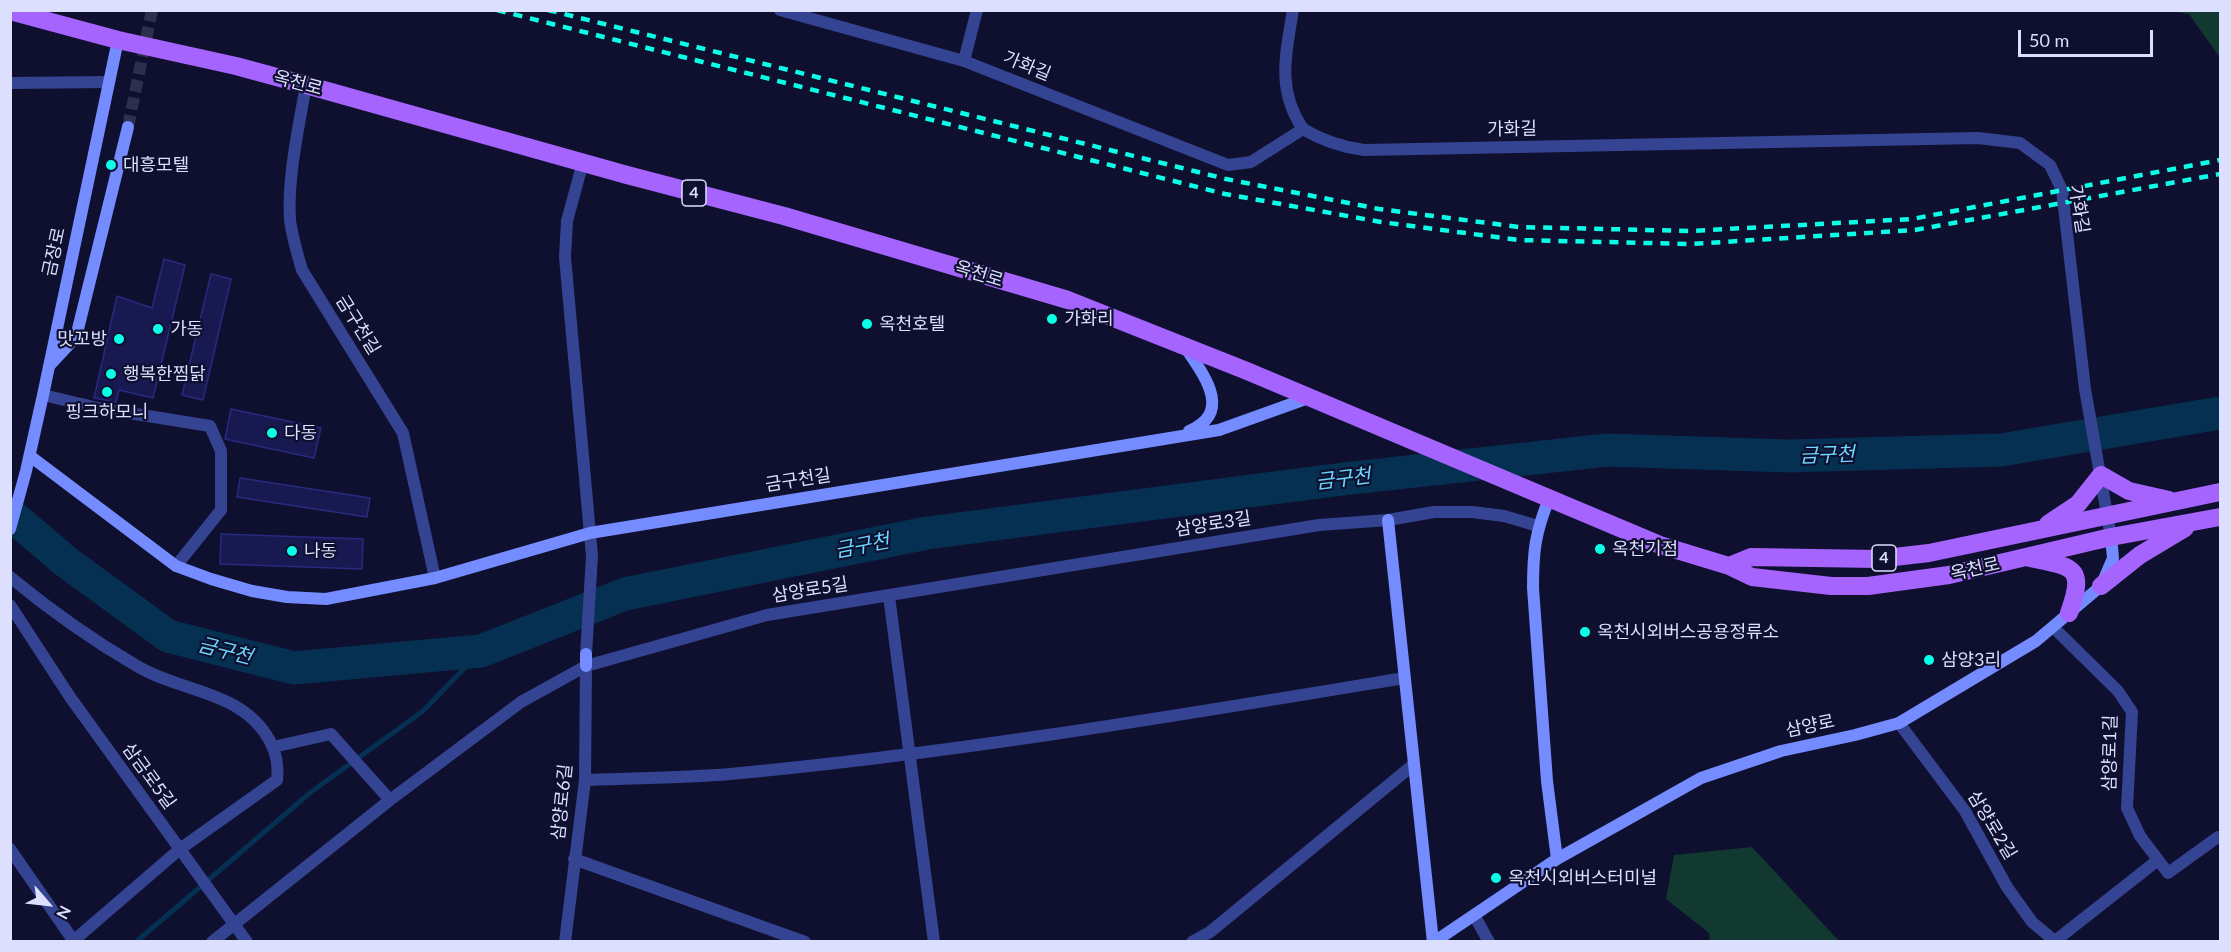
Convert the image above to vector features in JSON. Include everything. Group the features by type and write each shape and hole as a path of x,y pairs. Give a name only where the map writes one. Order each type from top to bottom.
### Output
{"main road":[{"name":"옥천로","path":"10,11 118,40 236,66 306,85 784,216 1068,300 1362,419 1660,545 1729,566 1752,577 1831,586 1868,586 1949,575 2111,537 2220,517"},
{"path":"2038,530 2078,504 2100,469 2129,491 2177,502"},
{"name":"옥천로","path":"1729,566 1751,557 1877,559 1929,553 2220,492"},
{"path":"2101,586 2140,555 2196,522"},
{"path":"2026,557 2060,565 2075,574 2078,581 2069,613"}],"street":[{"name":"가화길","path":"780,10 964,60 1228,165 1251,162 1303,129 1341,147 1364,150 1978,138 2020,143 2050,165 2062,190 2085,389 2100,469"},
{"path":"964,60 978,10"},
{"path":"1293,10 1284,65 1286,92 1294,115 1303,129"},
{"name":"금장로","path":"10,529 30,456 118,40"},
{"path":"10,83 109,82"},
{"name":"금구천길","path":"306,85 296,140 291,190 290,219 296,249 302,270 403,434 435,578"},
{"path":"49,367 76,337 128,127"},
{"path":"583,162 567,221 565,257 590,533"},
{"path":"1171,438 1200,426 1209,416 1214,402 1204,378 1184,346"},
{"path":"43,394 98,408 210,426 220,451 221,510 176,566"},
{"path":"1171,438 1219,430 1311,398"},
{"name":"금구천길","path":"30,456 176,566 252,591 287,597 326,599 435,578 590,533 1171,438"},
{"path":"2100,469 2111,537"},
{"path":"1549,499 1538,526 1533,559 1533,588 1547,781 1557,859"},
{"name":"삼양로3길","path":"889,597 1319,525 1388,520 1434,512 1472,512 1504,516 1538,526"},
{"path":"1388,520 1434,942"},
{"name":"삼양로6길","path":"565,942 585,780 586,660 592,556 590,533"},
{"name":"삼양로","path":"1434,942 1557,859 1701,777 1781,751 1899,723 2036,641 2101,586 2113,558 2111,537"},
{"path":"10,577 44,605 107,649 143,670 237,705 264,731 273,747 279,769 277,780 72,941 10,849"},
{"path":"889,597 934,942"},
{"name":"삼양로5길","path":"212,942 231,919 521,702 586,660 766,615 889,597"},
{"name":"삼금로5길","path":"10,605 70,697 247,942"},
{"name":"삼양로1길","path":"2053,627 2118,692 2132,712 2127,808 2140,836 2158,860"},
{"path":"585,780 728,774 909,754 1120,725 1404,678"},
{"name":"삼양로2길","path":"1899,723 1965,811 2007,887 2032,922 2055,941"},
{"path":"273,747 331,734 390,800"},
{"path":"1192,942 1210,932 1413,765"},
{"path":"2055,941 2158,860 2168,873 2218,837"},
{"path":"574,859 805,942"},
{"path":"1474,915 1489,942"}],"green space":[{"path":"2172,11 2220,11 2220,58 2189,14"},
{"path":"1752,847 1839,941 1710,941 1709,933 1666,899 1674,855"}],"building":[{"path":"164,259 185,265 153,398 119,390 116,402 94,398 117,296 152,308"},
{"path":"211,274 231,279 203,400 182,395"},
{"name":"다동","path":"231,409 321,428 314,458 225,439"},
{"path":"240,478 370,498 367,517 237,497"},
{"name":"나동","path":"221,534 363,539 362,569 220,564"}],"waterway":[{"name":"금구천","path":"10,514 65,561 168,636 294,668 481,651 625,594 927,533 1343,479 1607,450 1789,456 2001,450 2220,413"},
{"name":"금구천","path":"136,942 311,792 423,711 481,651"}],"tunnel":[{"path":"128,127 152,10"}],"railway":[{"path":"497,10 1225,194 1381,222 1519,240 1691,244 1915,230 2220,174"},
{"path":"548,10 1226,179 1379,209 1519,227 1690,231 1912,219 2220,160"}],"place":[{"name":"대흥모텔","path":"111,165"},
{"name":"가화리","path":"1052,319"},
{"name":"옥천호텔","path":"867,324"},
{"name":"가동","path":"158,329"},
{"name":"맛꼬방","path":"119,339"},
{"name":"행복한찜닭","path":"111,374"},
{"name":"핑크하모니","path":"107,392"},
{"name":"다동","path":"272,433"},
{"name":"옥천기점","path":"1600,549"},
{"name":"나동","path":"292,551"},
{"name":"옥천시외버스공용정류소","path":"1585,632"},
{"name":"삼양3리","path":"1929,660"},
{"name":"옥천시외버스터미널","path":"1496,878"}]}
